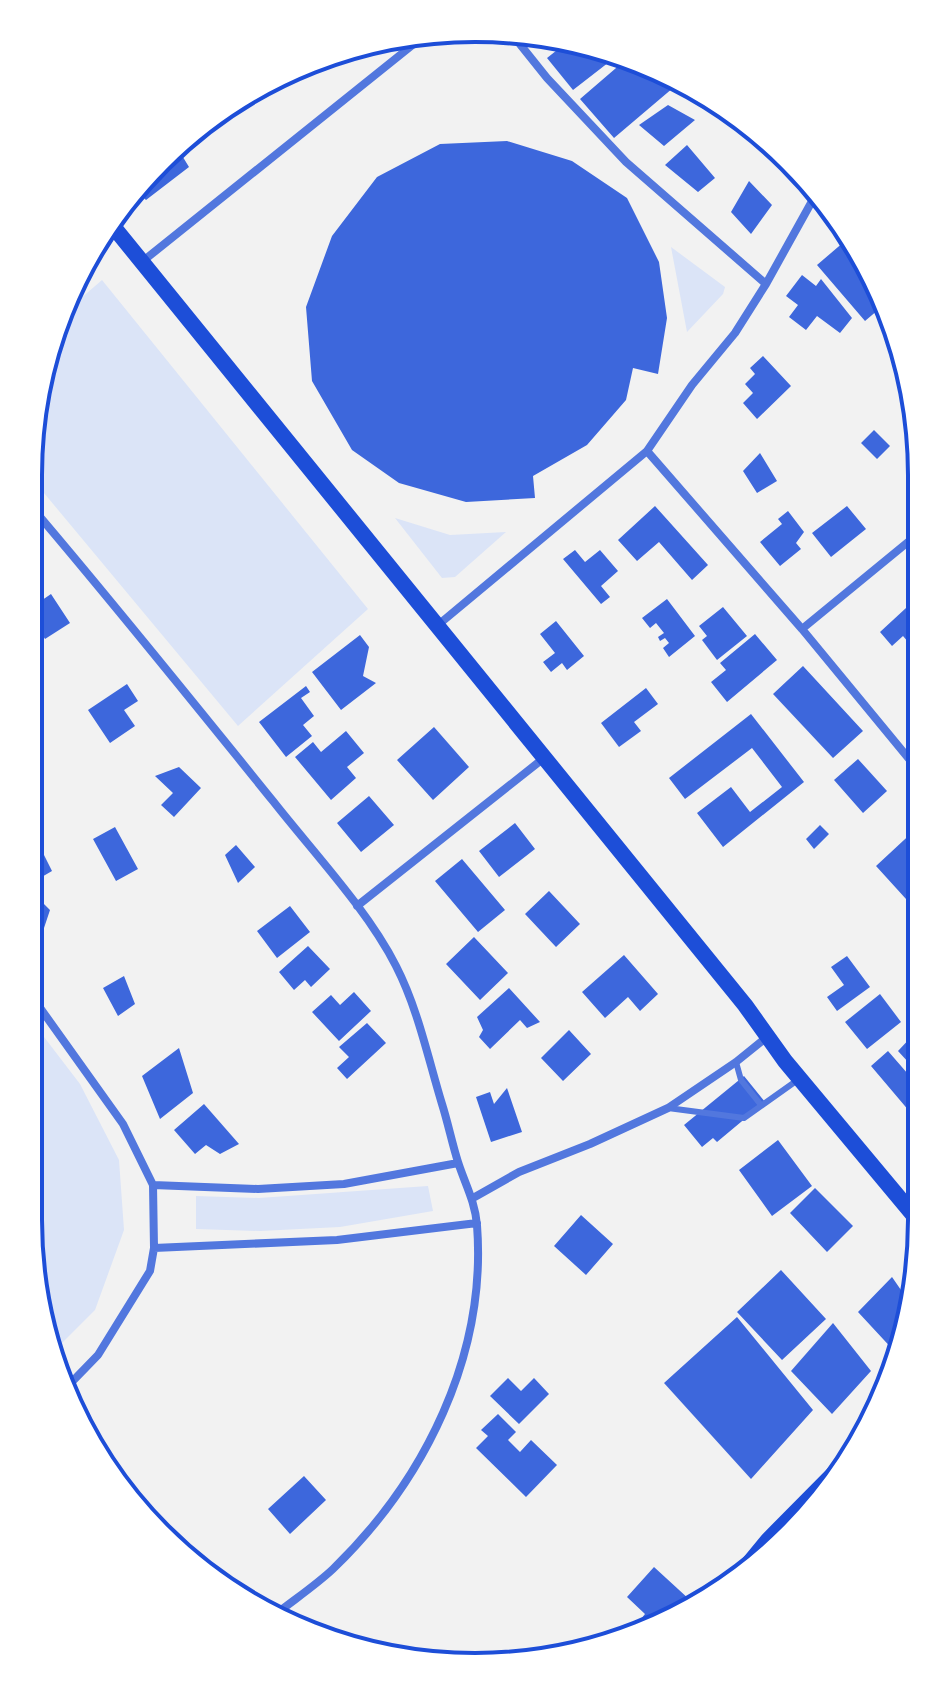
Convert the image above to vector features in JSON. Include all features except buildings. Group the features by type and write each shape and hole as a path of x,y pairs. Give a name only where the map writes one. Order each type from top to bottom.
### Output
{"main road":[{"path":"117,231 908,1208"}],"street":[{"path":"520,45 547,78 626,162 766,284"},
{"path":"142,262 410,47"},
{"path":"437,626 647,451 692,385 735,333 812,202"},
{"path":"647,451 802,629 908,758"},
{"path":"42,519 115,605 357,906 396,965 412,1004 458,1163 473,1198 478,1260 464,1355 451,1395 430,1441 410,1479 372,1529 332,1571 284,1608"},
{"path":"802,629 908,542"},
{"path":"357,906 545,758"},
{"path":"42,1011 123,1124 153,1185 154,1248 150,1271 98,1355 73,1381"},
{"path":"473,1198 519,1172 668,1108 767,1037"},
{"path":"153,1185 258,1189 344,1184 458,1163"},
{"path":"154,1248 337,1240 477,1223"}],"lane":[{"path":"736,1062 741,1080 761,1105"},
{"path":"668,1108 744,1118 800,1078"}],"shaded area":[{"path":"671,247 725,287 723,294 687,332"},
{"path":"102,280 368,609 238,726 42,491 43,447 50,391 65,336 79,300"},
{"path":"395,518 450,535 506,532 455,577 442,578"},
{"path":"42,1034 80,1084 119,1160 124,1230 95,1310 61,1344 50,1304 43,1248"},
{"path":"428,1186 433,1211 340,1227 260,1231 196,1229 196,1196 259,1198"}]}
